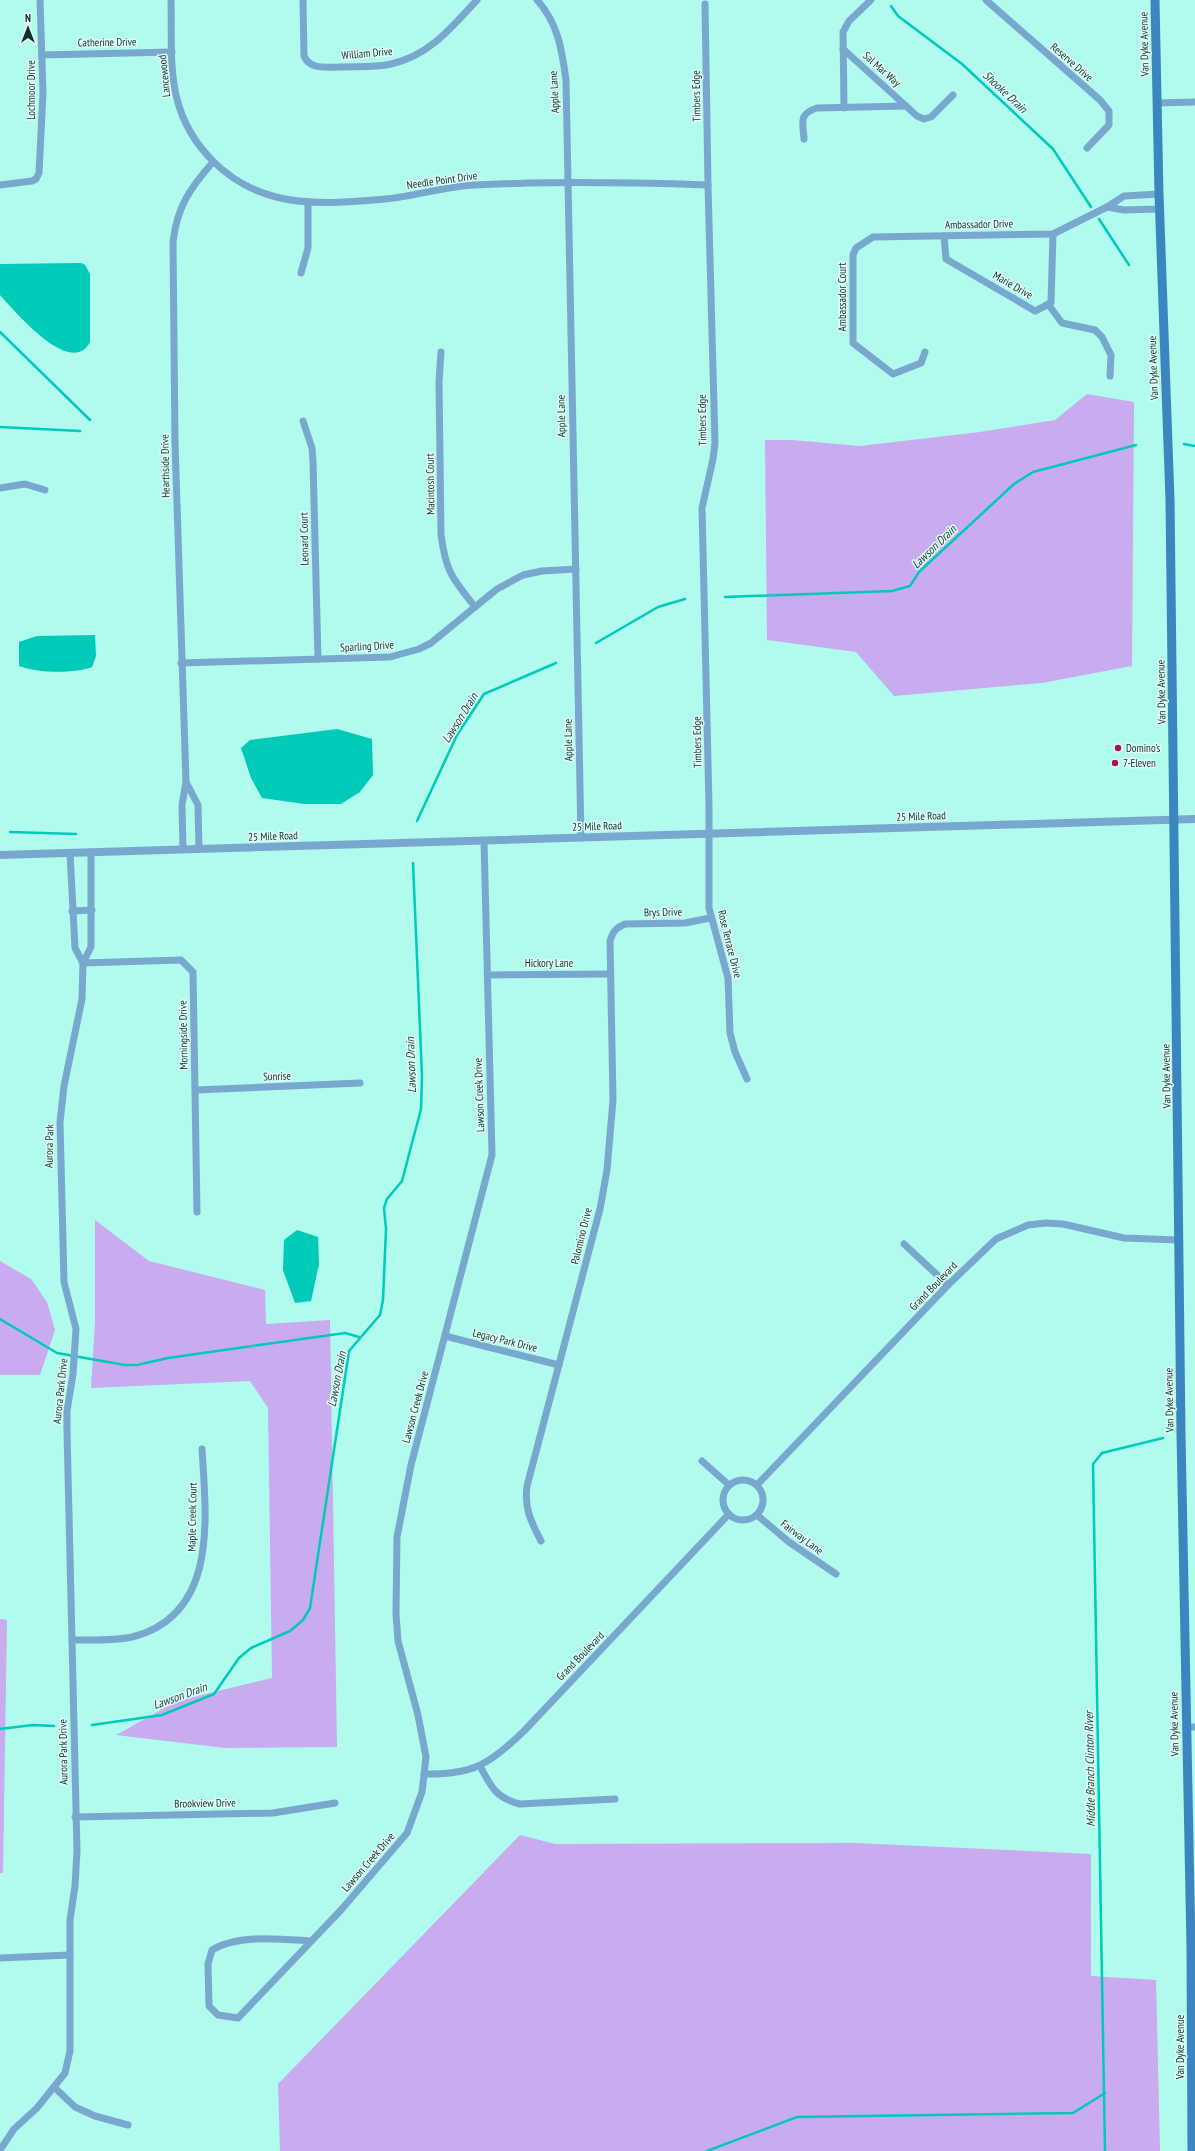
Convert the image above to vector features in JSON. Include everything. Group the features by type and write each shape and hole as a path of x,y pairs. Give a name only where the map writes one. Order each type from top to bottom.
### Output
{"main road":[{"name":"Van Dyke Avenue","path":"1155,0 1159,194 1170,500 1179,1240 1191,1727 1193,1932 1192,2151"}],"street":[{"name":"Lochmoor Drive","path":"0,184 26,182 36,179 41,167 42,55 40,0"},
{"name":"Lancewood","path":"172,0 172,52 176,98 189,132 213,162"},
{"name":"William Drive","path":"303,0 304,56 309,63 318,67 376,66 404,60 431,46 478,0"},
{"name":"Apple Lane","path":"537,0 548,13 562,47 566,80 581,838"},
{"path":"844,108 843,32 849,21 871,0"},
{"name":"Reserve Drive","path":"986,0 1100,100 1108,112 1109,125 1087,148"},
{"name":"Timbers Edge","path":"705,4 714,443 713,459 702,508 710,834"},
{"name":"Sal Mar Way","path":"843,49 906,106 924,119 931,117 953,95"},
{"name":"Catherine Drive","path":"42,55 172,52"},
{"path":"1157,104 1195,102"},
{"path":"804,139 803,117 806,112 817,108 906,106"},
{"name":"Needle Point Drive","path":"213,162 243,184 259,192 277,197 308,202 386,199 462,186 568,182 708,185"},
{"name":"Hearthside Drive","path":"183,849 182,805 186,782 181,663 173,242 175,222 183,202 192,187 213,162"},
{"name":"Ambassador Drive","path":"853,255 856,248 873,237 1053,234 1107,207 1124,196 1159,194"},
{"path":"301,273 308,248 308,202"},
{"path":"1107,207 1124,210 1160,209"},
{"path":"1053,234 1052,293 1051,303 1048,304 1062,323 1095,330 1102,337 1111,355 1110,376"},
{"name":"Marie Drive","path":"944,236 946,260 1035,311 1048,304"},
{"name":"Ambassador Court","path":"853,255 853,343 893,374 922,363 925,352"},
{"name":"Macintosh Court","path":"441,352 441,535 447,569 453,580 475,607"},
{"name":"Leonard Court","path":"303,421 312,448 313,461 318,659"},
{"path":"0,488 25,484 44,490"},
{"name":"Sparling Drive","path":"181,663 390,657 419,649 431,643 502,586 523,575 542,571 576,569"},
{"name":"Hearthside Drive","path":"186,782 198,805 199,849"},
{"name":"25 Mile Road","path":"0,855 1195,819"},
{"name":"Rose Terrace Drive","path":"710,834 710,918 728,978 731,1039 747,1079"},
{"name":"Lawson Creek Drive","path":"311,1941 277,1938 225,1942 212,1950 208,1964 209,2006 218,2015 238,2018 311,1941 340,1910 407,1833 422,1792 426,1757 418,1715 398,1641 396,1614 397,1537 411,1465 492,1155 484,841"},
{"name":"Aurora Park","path":"76,1329 64,1282 60,1122 64,1086 82,999 83,963 91,947 91,852"},
{"name":"Aurora Park","path":"70,853 75,948 83,963"},
{"path":"72,912 92,910"},
{"name":"Brys Drive","path":"616,928 625,924 685,923 710,918"},
{"name":"Palomino Drive","path":"541,1541 530,1520 526,1499 527,1486 600,1209 607,1170 613,1100 610,941 612,933 616,928"},
{"name":"Morningside Drive","path":"83,963 181,960 193,972 197,1212"},
{"name":"Hickory Lane","path":"488,975 610,974"},
{"name":"Sunrise","path":"196,1090 360,1083"},
{"name":"Grand Boulevard","path":"757,1485 948,1285 996,1239 1028,1225 1063,1224 1124,1238 1179,1240"},
{"path":"904,1244 948,1285"},
{"name":"Aurora Park Drive","path":"0,2150 14,2130 37,2108 65,2072 70,2051 70,1920 77,1866 67,1431 76,1329"},
{"name":"Legacy Park Drive","path":"445,1336 559,1365"},
{"name":"Maple Creek Court","path":"72,1640 104,1640 132,1637 167,1622 179,1609 194,1585 200,1571 204,1524 202,1448"},
{"path":"702,1461 729,1485"},
{"path":"746,1480 757,1485 763,1502 757,1515 743,1518 729,1514 724,1502 725,1492 729,1485 746,1480"},
{"name":"Grand Boulevard","path":"425,1774 446,1774 466,1771 495,1758 524,1731 729,1514"},
{"name":"Fairway Lane","path":"757,1515 789,1542 836,1574"},
{"path":"480,1766 495,1792 506,1801 520,1804 615,1799"},
{"name":"Brookview Drive","path":"75,1817 272,1813 335,1803"},
{"path":"0,1958 70,1955"},
{"path":"54,2087 75,2107 95,2116 128,2126"}],"shaded area":[{"path":"81,263 85,265 90,274 90,342 81,351 70,352 57,347 43,338 29,326 0,295 0,264"},
{"path":"1087,394 1134,402 1132,666 1042,683 894,696 856,652 767,640 765,440 792,440 860,446 980,432 1055,420"},
{"path":"95,635 96,656 92,667 76,671 56,672 35,670 19,666 19,642 37,636"},
{"path":"337,729 372,739 373,775 360,792 341,804 304,804 262,798 251,778 241,748 250,740"},
{"path":"95,1220 149,1261 265,1290 266,1324 330,1320 337,1747 225,1748 116,1735 177,1701 272,1678 268,1408 250,1381 91,1388 95,1322"},
{"path":"297,1230 318,1237 319,1264 311,1301 295,1303 283,1270 284,1240"},
{"path":"0,1261 31,1279 47,1302 55,1330 40,1375 0,1375"},
{"path":"0,1619 7,1620 3,1873 0,1873"},
{"path":"520,1835 555,1844 856,1843 1091,1854 1091,1976 1156,1980 1160,2151 280,2151 278,2084"}],"waterway":[{"name":"Shooke Drain","path":"891,6 898,16 962,64 1053,149 1091,207"},
{"name":"Shooke Drain","path":"1099,219 1129,265"},
{"path":"0,332 90,420"},
{"path":"0,427 80,431"},
{"name":"Lawson Drain","path":"1184,444 1195,446"},
{"name":"Lawson Drain","path":"725,597 892,591 910,586 919,572 1014,484 1033,472 1136,445"},
{"name":"Lawson Drain","path":"596,643 658,607 685,599"},
{"name":"Lawson Drain","path":"417,821 457,735 484,694 556,663"},
{"path":"10,832 76,834"},
{"name":"Lawson Drain","path":"92,1725 162,1715 214,1694 239,1658 251,1648 290,1631 303,1620 310,1608 349,1351 380,1315 383,1300 386,1229 384,1208 387,1199 402,1181 421,1109 422,1076 413,863"},
{"path":"0,1319 57,1353 125,1365 137,1365 168,1358 345,1333 359,1337"},
{"name":"Middle Branch Clinton River","path":"1105,2151 1093,1464 1102,1453 1163,1438"},
{"name":"Lawson Drain","path":"0,1729 33,1725 54,1726"},
{"path":"707,2151 797,2117 1073,2113 1105,2093"}],"place":[{"name":"Domino's","path":"1118,748"},
{"name":"7-Eleven","path":"1115,763"}]}
